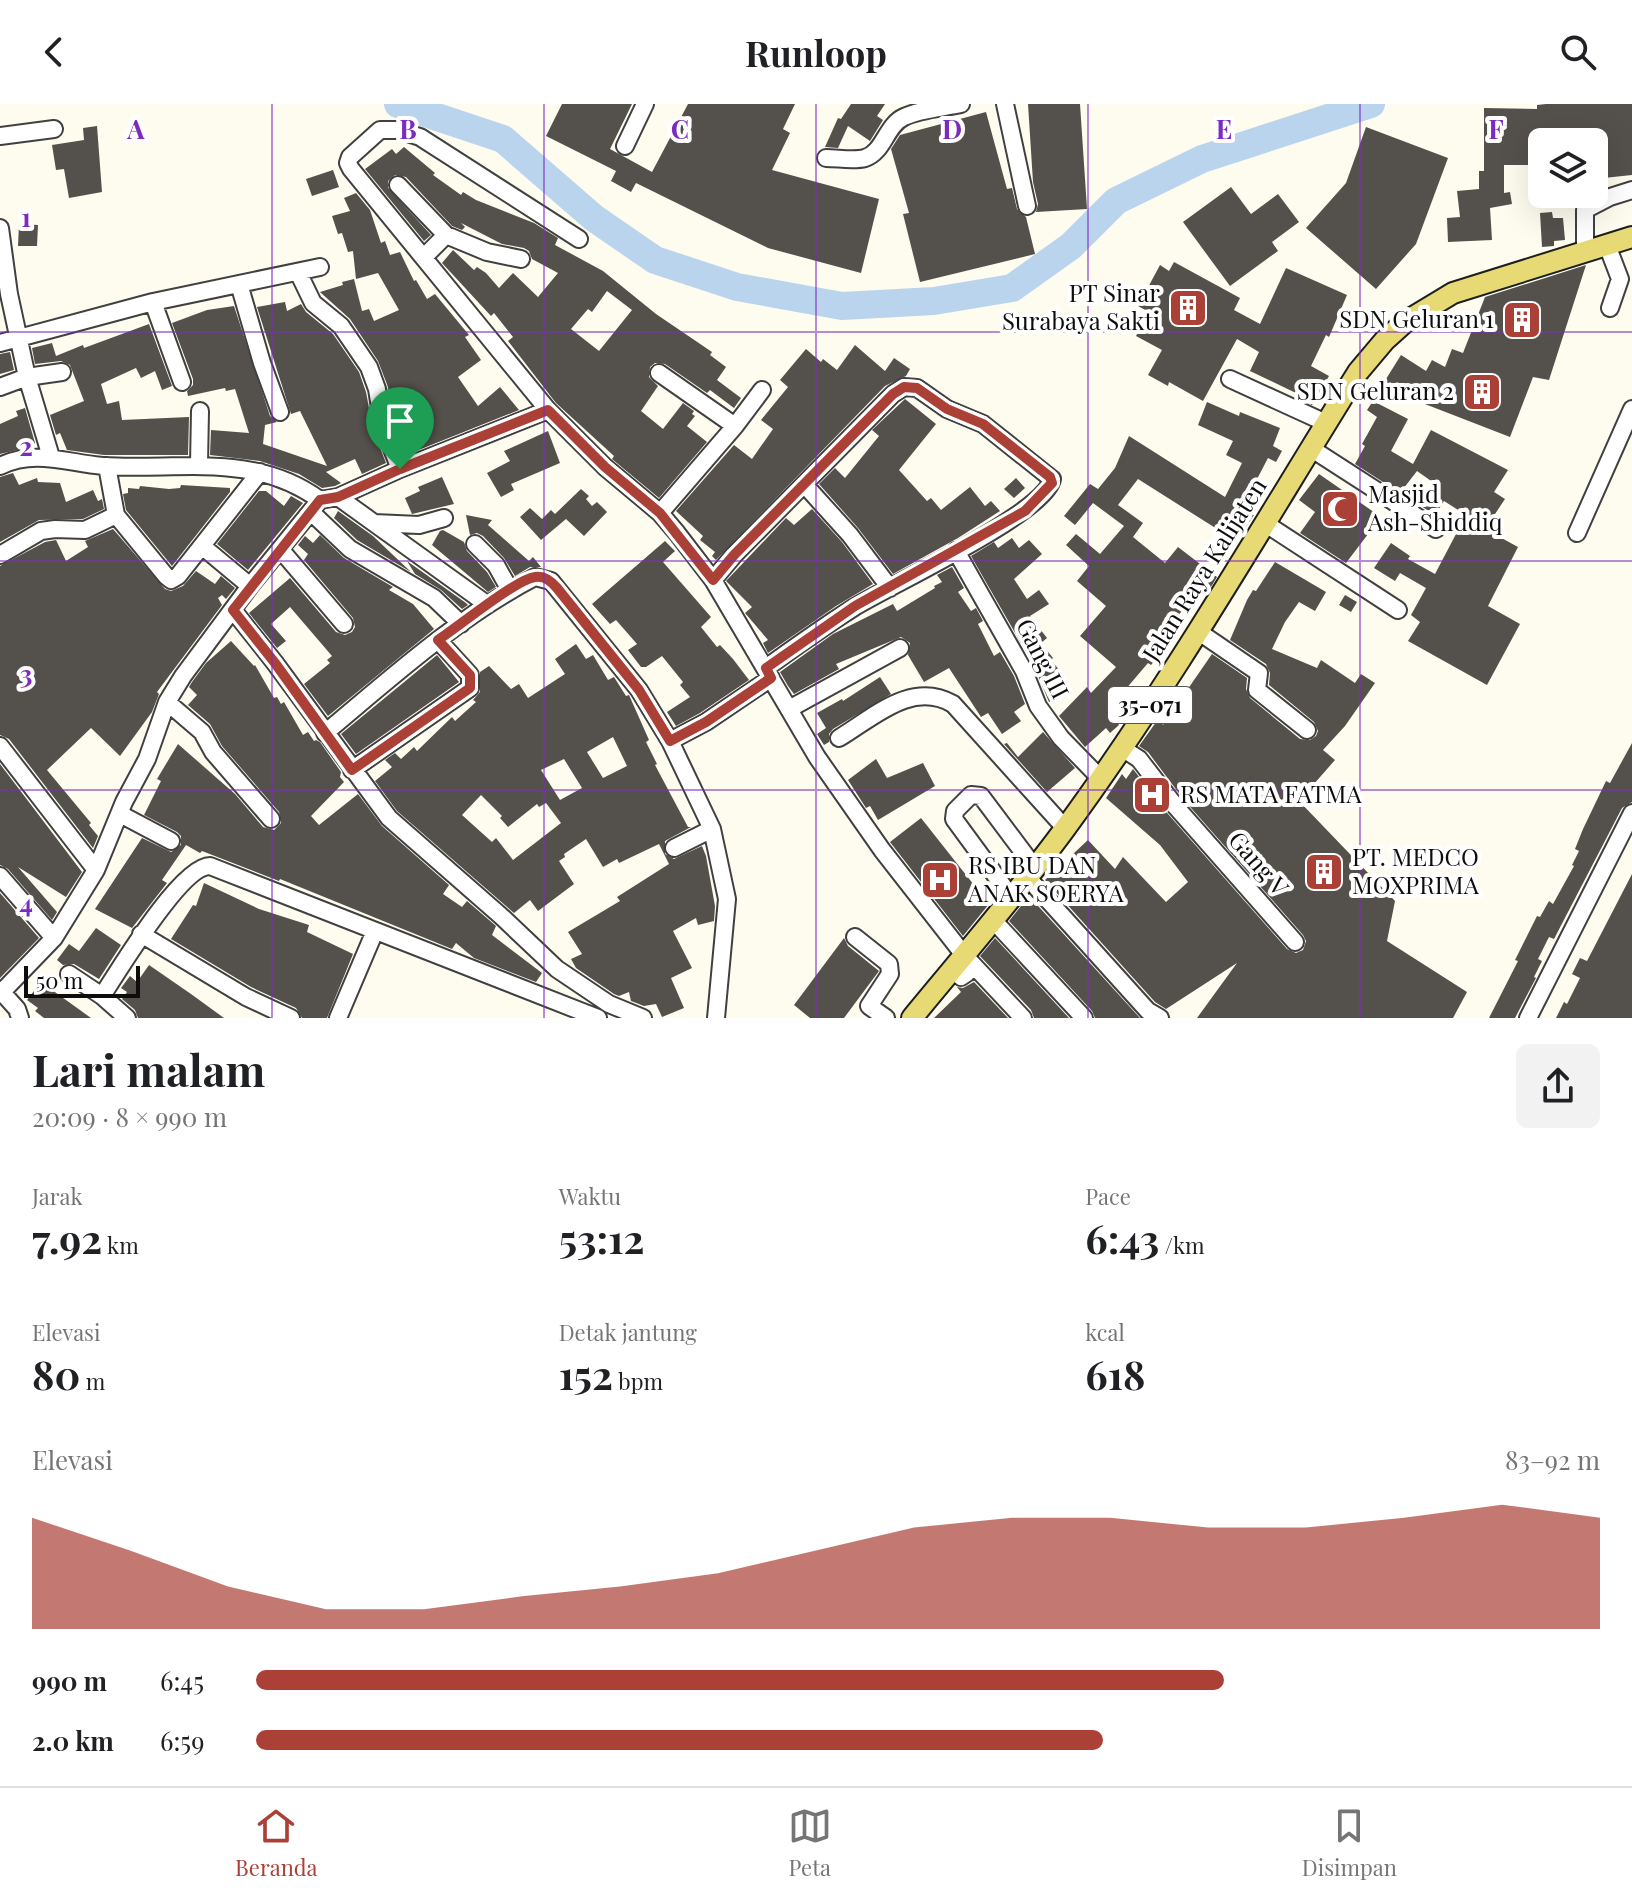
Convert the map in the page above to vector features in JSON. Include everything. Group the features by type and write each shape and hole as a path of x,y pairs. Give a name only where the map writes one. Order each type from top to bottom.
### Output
{"main road":[{"name":"35-071","path":"1585,253 1632,237"},
{"name":"Jalan Raya Kalijaten","path":"912,1018 961,966 1122,748 1199,632 1358,372 1385,340 1405,322 1453,293 1585,253"}],"street":[{"path":"625,146 645,104"},
{"path":"826,158 862,159 870,156 892,126 905,116 961,104"},
{"path":"1005,104 1027,206"},
{"path":"0,136 54,129"},
{"path":"579,239 440,148 398,130 380,130 350,157 348,163 548,410 597,460 660,513 713,580 817,757 961,966 1023,1018"},
{"path":"398,185 446,235 487,252 521,259"},
{"path":"1585,253 1585,210 1632,190"},
{"path":"0,228 9,294 51,457"},
{"path":"424,257 446,235"},
{"path":"1607,245 1620,279 1610,308"},
{"path":"0,343 153,302 320,267"},
{"path":"298,272 313,303 341,326 369,367 377,389 383,426 400,469"},
{"path":"239,284 280,412"},
{"path":"153,302 182,382"},
{"path":"0,387 30,383 62,372"},
{"path":"659,373 735,426"},
{"path":"1230,379 1326,423"},
{"path":"677,738 706,722 855,606 1030,508 1050,486 1052,479 983,424 947,409 917,388 904,387 898,389 713,580"},
{"path":"660,513 762,390"},
{"path":"1577,533 1632,409"},
{"path":"20,1018 20,1013 1,992 54,938 96,870 147,759 167,702 250,586 316,506 548,410"},
{"path":"199,464 200,411"},
{"path":"1312,449 1436,529"},
{"path":"0,466 13,460 51,457 107,466 199,464 260,472 302,488 350,549 434,598 461,624"},
{"path":"107,466 116,515 168,579 178,576 260,472"},
{"path":"804,484 850,535 890,588"},
{"path":"349,491 374,523 488,605"},
{"path":"0,555 41,531 85,530 116,515"},
{"path":"374,523 419,525 444,518"},
{"path":"1266,524 1398,610"},
{"path":"475,544 496,565 510,590"},
{"path":"202,546 250,586"},
{"path":"280,549 344,624"},
{"name":"Gang III","path":"956,551 1024,671 1038,706 1061,738 1100,778"},
{"path":"325,733 438,640 510,590 535,577 551,581 677,738 712,829 727,899 716,1018"},
{"path":"233,610 389,818 557,969 609,1004 643,1018"},
{"path":"1199,632 1257,671 1257,690 1307,730"},
{"path":"352,770 470,688 470,675 438,640"},
{"path":"789,709 900,648"},
{"path":"839,738 905,698 924,694 941,698 953,704 1065,828"},
{"path":"167,702 202,732 213,752 271,819"},
{"path":"0,746 96,870"},
{"name":"Gang V","path":"1122,748 1139,759 1176,807 1295,942"},
{"path":"1012,898 954,819 955,811 971,795 981,796 1031,873 1148,1011 1160,1018"},
{"path":"1528,1018 1632,813"},
{"path":"120,814 171,841"},
{"path":"674,848 712,829"},
{"path":"102,996 141,934 194,870 204,866 598,1018"},
{"path":"0,876 54,938"},
{"path":"994,921 1084,1018"},
{"path":"338,1018 375,931"},
{"path":"141,934 246,997 291,1018"},
{"path":"855,937 889,964 890,974 864,1012 886,1018"},
{"path":"69,974 102,996 127,1018"}],"building":[{"path":"562,104 632,104 610,149 652,172 688,104 795,104 783,129 790,133 772,170 879,199 861,273 768,248 636,183 631,192 611,181 616,171 546,136"},
{"path":"851,104 885,104 877,116 883,120 870,141 848,126 838,148 825,147 838,118 841,119"},
{"path":"1028,104 1080,104 1087,209 1036,212 1038,204 1033,182"},
{"path":"1632,104 1632,175 1608,178 1608,128 1528,128 1528,165 1504,165 1504,193 1510,192 1512,204 1490,208 1492,240 1448,242 1447,218 1460,217 1457,191 1479,189 1479,171 1484,171 1484,108 1537,109 1537,105"},
{"path":"986,112 1007,189 1012,188 1017,209 1026,217 1035,254 920,282 903,214 909,213 891,149 900,135"},
{"path":"97,126 102,192 69,198 64,169 56,170 52,145 84,140 83,128"},
{"path":"1366,127 1448,158 1416,244 1376,289 1306,228 1346,183"},
{"path":"404,147 435,173 433,175 461,195 463,192 534,223 558,238 555,245 603,271 656,314 712,352 710,355 726,367 717,380 741,398 734,408 665,364 655,363 650,367 649,377 658,386 641,411 663,429 683,403 694,411 692,414 695,416 687,426 707,442 659,498 612,459 614,456 556,403 508,341 513,337 494,313 491,316 442,263 453,250 474,270 477,267 486,273 499,288 513,273 538,297 558,273 532,259 524,248 502,244 461,223 465,227 462,230 452,226 406,177 395,175 388,181 388,188 431,235 424,241 365,169 392,149 396,154","holes":["607,291 632,310 599,351 571,329 588,309 592,312"]},
{"path":"333,170 339,187 312,196 306,179"},
{"path":"1231,187 1251,214 1278,194 1299,222 1272,242 1278,251 1230,286 1183,222"},
{"path":"356,193 370,210 381,243 385,241 390,255 400,252 427,299 435,294 469,335 465,337 481,360 458,377 478,406 500,387 519,410 406,455 378,361 350,319 320,292 354,279 362,311 369,309 374,321 399,310 378,273 356,279 353,251 348,252 342,233 338,234 332,216 350,211 344,198"},
{"path":"1552,212 1553,218 1563,218 1565,240 1554,241 1554,246 1542,247 1540,213"},
{"path":"19,224 38,225 37,246 18,246"},
{"path":"1174,262 1240,298 1234,310 1260,324 1286,268 1347,295 1329,337 1326,335 1311,366 1329,376 1312,405 1296,397 1298,394 1250,371 1259,352 1237,339 1203,401 1169,382 1168,386 1148,375 1162,350 1136,336 1149,312 1138,306 1160,265 1169,271"},
{"path":"1586,265 1549,380 1533,377 1510,437 1381,387 1401,355 1426,371 1432,360 1445,367 1452,349 1463,353 1485,297"},
{"path":"285,302 287,311 301,304 306,312 333,334 359,372 373,430 386,463 362,474 355,459 326,472 341,483 335,486 322,488 299,474 260,461 210,455 211,430 249,433 235,389 226,391 225,388 188,396 193,379 172,323 207,310 234,306 270,416 277,422 265,425 263,444 327,466 300,411 291,414 257,307"},
{"path":"149,324 172,386 162,390 155,371 141,378 136,368 101,384 107,404 119,401 122,420 189,417 188,455 104,455 67,450 60,433 56,435 50,415 84,401 70,365 61,361 35,364 32,348 52,343 56,356"},
{"path":"855,345 885,371 894,358 910,369 906,376 885,386 716,560 712,556 715,552 700,540 703,536 676,511 734,445 752,459 773,429 761,420 788,387 780,380 806,349 837,370"},
{"path":"10,352 14,370 0,374 0,354"},
{"path":"905,399 936,424 899,470 927,501 931,498 941,510 970,487 985,506 991,501 1000,511 893,574 819,484 835,468 845,478 879,436 872,430"},
{"path":"1373,401 1408,419 1391,451 1413,464 1431,430 1508,470 1494,492 1505,499 1485,529 1518,547 1488,606 1520,624 1487,685 1408,641 1420,622 1411,615 1426,588 1400,573 1395,581 1374,568 1391,543 1410,556 1408,559 1435,574 1466,515 1444,501 1435,515 1418,504 1434,483 1417,471 1400,493 1355,464 1377,417 1367,410"},
{"path":"1207,402 1239,416 1240,412 1280,428 1273,446 1282,451 1276,462 1268,458 1256,481 1263,485 1249,512 1254,515 1236,541 1138,479 1118,505 1143,523 1133,537 1165,563 1178,547 1217,577 1206,595 1199,590 1155,644 1163,651 1151,665 1148,663 1119,697 1131,709 1117,722 1119,725 1110,733 1106,728 1085,747 1059,716 1087,687 1091,693 1116,667 1080,636 1106,606 1077,581 1089,566 1066,545 1076,534 1100,554 1124,526 1093,503 1075,525 1064,516 1090,484 1098,489 1115,468 1129,436 1225,497 1242,463 1226,455 1233,441 1198,425"},
{"path":"25,408 35,443 0,454 0,424 18,416 16,411"},
{"path":"548,431 560,463 511,484 514,490 501,497 487,473 510,461 504,451"},
{"path":"13,473 19,485 37,478 38,482 60,483 66,502 93,490 98,501 102,499 104,509 83,519 39,520 0,542 0,477"},
{"name":"Masjid Ash-Shiddiq","path":"1319,474 1381,517 1346,563 1300,533 1315,512 1299,500"},
{"path":"442,477 454,504 412,514 405,498 420,491 418,487"},
{"path":"1016,478 1025,488 1014,498 1004,489"},
{"path":"181,485 230,488 230,492 172,566 126,510 123,494 128,493 128,488 139,489 140,486 169,489 180,488"},
{"path":"581,489 589,496 586,499 592,506 597,502 607,512 584,536 566,519 541,540 520,517 530,508 542,519 551,510 555,514"},
{"path":"259,491 266,491 284,506 291,496 303,503 248,570 217,544"},
{"path":"812,509 842,542 873,584 768,653 763,643 768,640 745,613 752,607 726,581 786,518 794,525"},
{"path":"338,511 373,536 411,572 357,540 334,518"},
{"path":"466,515 492,520 488,525 529,561 533,557 541,567 530,567 515,576 504,558 483,536 477,533 470,535"},
{"path":"113,529 165,589 171,591 183,586 196,571 215,584 221,576 235,588 226,599 222,595 218,598 222,605 157,692 159,694 152,712 120,756 91,728 47,770 91,823 89,825 98,836 93,848 9,739 0,735 0,566 45,542 56,540 66,561 88,547 85,541"},
{"path":"443,530 464,542 467,551 487,572 496,587 488,592 432,545"},
{"path":"320,535 344,558 393,587 389,590 413,604 434,629 328,716 304,684 330,663 327,660 332,656 290,607 271,624 286,641 277,648 249,613 290,578 336,632 345,635 352,632 355,627 353,618 304,560 308,554 298,545 305,536 313,543"},
{"path":"1012,538 1019,548 1029,540 1042,554 1014,579 1027,599 1039,590 1049,604 1030,616 1047,638 1041,643 1060,671 1056,674 1069,689 1049,702 1034,666 971,556 994,542 998,548"},
{"path":"665,541 675,551 663,562 711,617 701,627 749,680 676,726 667,712 690,697 680,685 683,682 662,656 641,667 628,650 637,644 616,620 610,624 592,604"},
{"path":"407,561 468,605 462,609 441,590 415,574"},
{"path":"1275,562 1326,592 1315,611 1299,602 1272,649 1317,668 1321,660 1355,683 1361,674 1375,683 1345,726 1323,750 1335,760 1299,801 1395,901 1387,941 1467,992 1453,1018 1197,1018 1237,963 1166,1009 1155,1002 1045,880 1088,840 1115,869 1123,857 1166,902 1188,882 1160,845 1106,798 1122,774 1126,779 1133,769 1168,814 1287,949 1296,953 1303,950 1306,941 1303,935 1184,800 1148,752 1139,746 1159,718 1163,725 1212,654 1247,678 1246,689 1250,698 1300,739 1310,740 1316,736 1318,731 1314,722 1269,685 1270,673 1266,664 1230,640 1247,600"},
{"path":"952,567 964,588 958,592 971,611 976,608 983,621 978,624 994,656 1000,652 1014,676 1025,704 1014,712 1021,721 1002,734 988,713 981,717 949,668 924,682 908,655 910,643 901,637 836,664 839,669 794,694 780,672 833,634 893,604 897,611 935,588 942,582 937,575"},
{"path":"1345,595 1357,602 1351,612 1339,605"},
{"path":"231,641 255,665 274,698 277,697 281,704 284,702 303,735 308,732 314,741 320,742 341,772 344,782 311,816 319,825 358,794 382,826 449,885 443,894 462,907 467,901 496,926 492,935 542,973 536,982 474,958 456,943 452,949 280,879 202,851 200,853 186,845 162,880 167,883 132,928 95,909 142,838 171,852 181,845 181,836 177,832 144,815 161,781 157,779 178,744 235,794 263,827 274,830 281,823 279,812 222,746 210,724 188,705 197,695 189,687 192,682 206,663"},
{"path":"576,644 586,659 593,655 608,680 614,677 626,696 629,695 649,740 646,742 655,765 688,827 691,827 665,841 665,854 674,859 702,846 706,856 715,906 714,921 698,925 696,918 673,931 692,968 671,978 684,1008 662,1017 656,1004 644,1006 631,1001 629,992 619,996 614,994 576,968 571,959 582,954 568,932 620,901 617,897 669,864 659,844 603,867 586,839 559,861 574,884 538,911 530,900 514,913 397,811 375,781 392,767 385,760 395,753 401,759 414,747 417,751 452,717 455,721 476,702 473,700 480,692 480,672 489,666 511,689 519,684 528,698 565,674 555,659","holes":["613,737 627,766 603,778 587,752","564,759 582,788 560,800 541,770","481,795 502,816 500,818 508,827 537,804 539,807 546,803 561,823 513,860 496,838 492,842 462,815"]},
{"path":"437,655 459,682 356,754 341,734"},
{"path":"880,677 891,694 833,729 829,742 824,745 817,734 826,728 817,713 843,701"},
{"path":"1043,732 1075,768 1047,792 1004,744 1007,743 1018,757"},
{"path":"1632,743 1632,802 1622,808 1554,939 1549,937 1538,959 1542,961 1536,978 1515,1018 1489,1018 1537,916 1540,917 1549,901 1553,904 1574,866 1579,851 1575,849 1606,781 1610,783"},
{"path":"876,759 887,778 923,763 935,786 878,820 848,780"},
{"path":"0,764 82,872 66,897 18,867 57,912 52,920 8,869 0,865"},
{"name":"RS IBU DAN ANAK SOERYA","path":"921,818 989,904 963,936 890,842"},
{"path":"1632,874 1632,1018 1556,1018 1580,978 1572,974 1580,958 1587,961"},
{"path":"204,883 259,909 309,925 307,932 353,954 327,1018 302,1018 296,1008 251,987 171,939 193,905 196,906"},
{"path":"0,893 39,938 0,978"},
{"path":"1029,896 1140,1018 1095,1018 1009,921"},
{"path":"96,928 121,945 99,979 74,964 63,965 57,960 69,944 79,951"},
{"path":"844,938 848,946 879,971 844,1018 810,1018 794,1005"},
{"path":"995,938 1069,1018 1034,1018 1031,1010 980,956"},
{"path":"149,965 224,1018 138,1018 135,1010 122,999 127,992 121,988 130,976 137,982"},
{"path":"41,982 91,1018 44,1018 35,1011 38,1008 27,1000"},
{"path":"974,982 1008,1018 934,1018 961,992 957,987 963,988"}],"waterway":[{"path":"398,104 503,139 594,218 655,260 737,287 842,306 934,301 1012,288 1071,246 1116,201 1202,159 1371,104"}],"place":[{"name":"PT Sinar Surabaya Sakti","path":"1188,308"},
{"name":"SDN Geluran 1","path":"1522,320"},
{"name":"SDN Geluran 2","path":"1482,392"},
{"name":"Masjid Ash-Shiddiq","path":"1340,509"},
{"name":"RS MATA FATMA","path":"1152,795"},
{"name":"PT. MEDCO MOXPRIMA","path":"1324,872"},
{"name":"RS IBU DAN ANAK SOERYA","path":"940,880"}],"route":[{"path":"904,387 917,388 947,409 983,424 1050,477 1052,483 1025,511 855,606 766,668 771,678 706,722 670,741 639,690 557,588 551,581 535,577 510,590 438,640 470,675 470,688 352,770 233,610 320,500 338,497 400,469 548,410 581,445 660,513 713,580 893,394 904,387"}]}
